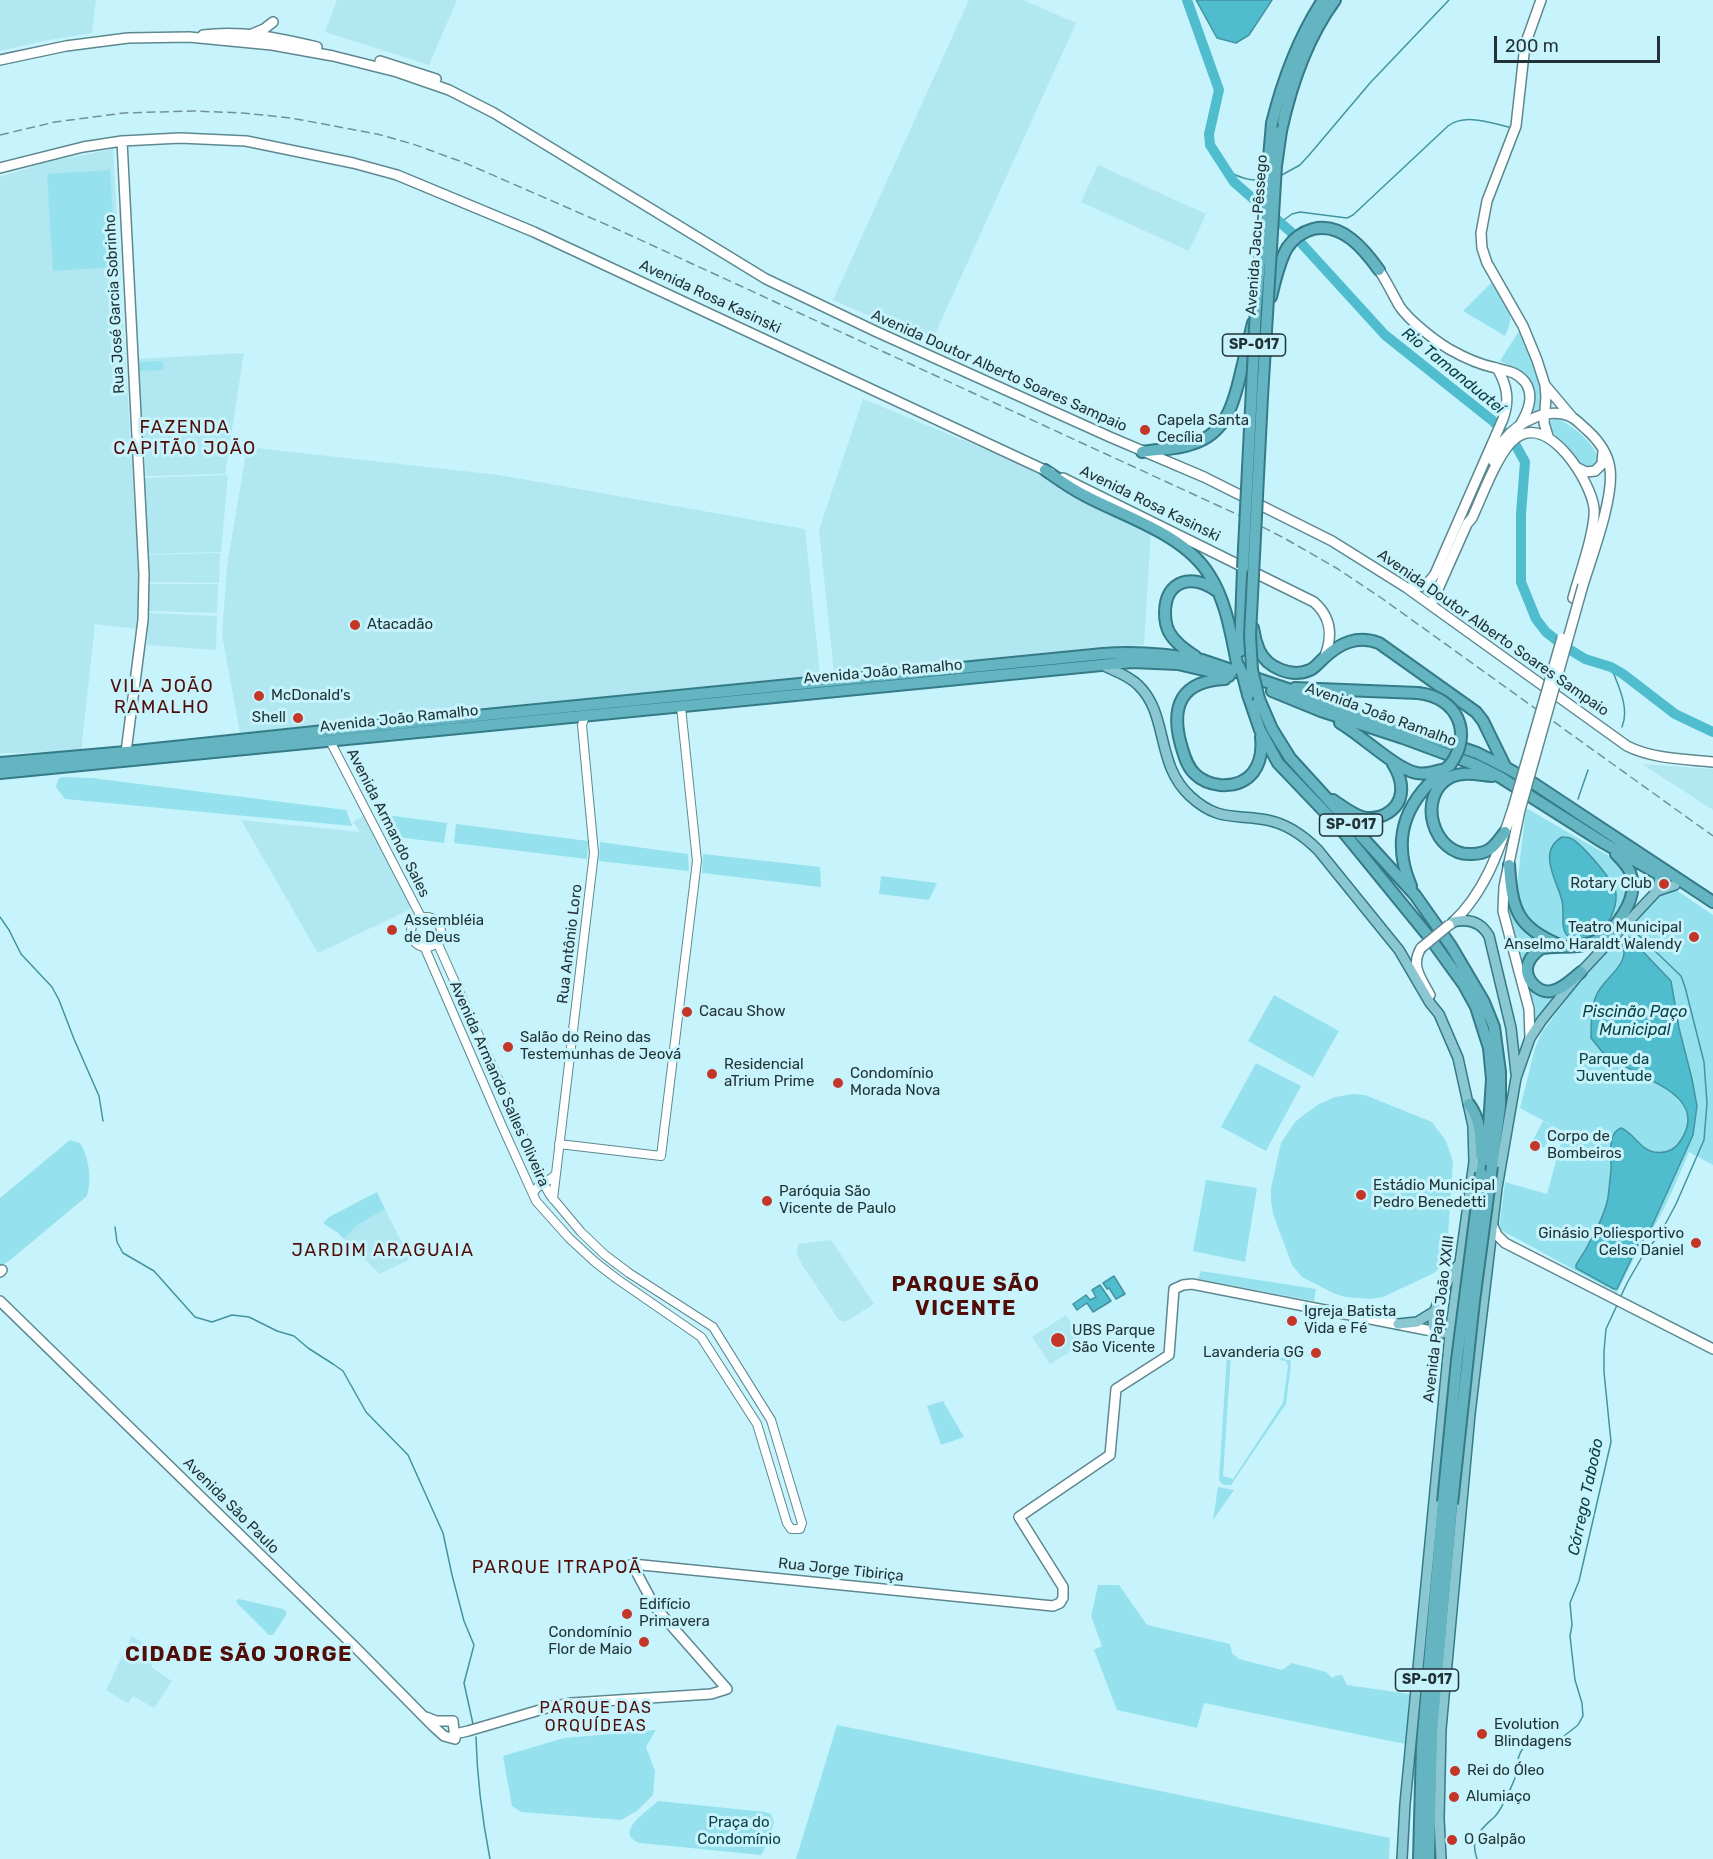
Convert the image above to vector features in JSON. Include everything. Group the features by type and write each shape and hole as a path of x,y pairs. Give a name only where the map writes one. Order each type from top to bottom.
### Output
{"highway":[{"name":"Avenida Jacu-Pêssego","path":"1248,695 1239,675 1239,634 1256,308 1272,123 1288,68 1299,42 1323,0"},
{"name":"Avenida Jacu-Pêssego","path":"1259,699 1252,670 1250,617 1276,166 1287,102 1308,46 1335,0"},
{"path":"1267,311 1283,256 1292,241 1299,235 1316,228 1334,229 1351,239 1379,270"},
{"path":"1142,452 1195,444 1212,434 1225,420 1231,409 1256,308"},
{"path":"1045,470 1083,495 1180,544 1202,564 1211,577 1230,631 1239,675 1202,682 1186,693 1180,701 1176,723 1186,760 1195,775 1204,781 1222,785 1243,781 1251,775 1262,755 1260,730"},
{"path":"1202,660 1185,650 1175,640 1167,627 1165,607 1175,587 1185,582 1208,584 1218,592"},
{"path":"1250,617 1259,651 1269,664 1287,672 1307,671 1336,648 1353,640 1366,639 1378,643 1476,712 1483,721 1505,767"},
{"name":"Avenida João Ramalho","path":"0,761 126,752 324,730 1123,652 1155,653 1202,660 1477,753 1505,767 1713,910"},
{"name":"Avenida João Ramalho","path":"0,773 1132,662 1167,663 1239,675 1321,711 1476,765 1500,777 1604,843 1713,902"},
{"path":"1281,687 1418,693 1446,703 1458,718 1461,728 1460,748 1447,767 1420,793 1403,830 1402,860 1415,895"},
{"path":"675,695 681,706"},
{"name":"Avenida Papa João XXIII","path":"1248,695 1260,730 1278,764 1341,829 1445,957 1476,1007 1489,1048 1492,1079 1488,1142 1481,1173 1458,1349 1424,1840 1419,1859"},
{"path":"585,716 590,710 644,699"},
{"name":"Avenida Papa João XXIII","path":"1259,699 1290,758 1415,895 1474,983 1485,1002 1494,1027 1500,1072 1500,1106 1448,1503"},
{"path":"1321,711 1356,733 1403,769 1416,773 1429,773 1447,767"},
{"path":"324,730 330,741"},
{"path":"1321,792 1362,817 1381,816 1395,808 1401,792 1401,780 1390,759"},
{"path":"1500,777 1461,774 1450,777 1438,789 1433,799 1431,818 1441,839 1451,849 1463,854 1487,851 1505,832"},
{"path":"1581,972 1560,988 1553,991 1540,990 1528,977 1527,964 1536,952 1546,947 1578,947 1592,943 1614,931 1630,913 1633,883 1630,872 1604,843"},
{"path":"1509,865 1512,900 1521,917 1542,936 1565,947"},
{"path":"1469,1104 1476,1114 1479,1125 1481,1173"},
{"path":"1414,1859 1424,1840"},
{"name":"Avenida Papa João XXIII","path":"1424,1840 1431,1859"}],"main road":[{"path":"1530,1038 1528,1009 1503,911 1503,893 1517,809 1593,523 1594,510 1588,487 1560,447 1548,436 1544,427 1545,385 1538,360 1526,332 1487,263 1482,248 1481,233 1487,201 1516,126 1525,45 1541,0"},
{"path":"250,39 273,22"},
{"path":"250,39 273,37 288,47"},
{"name":"Avenida Doutor Alberto Soares Sampaio","path":"273,37 397,65 440,80 483,102 494,113"},
{"name":"Avenida Doutor Alberto Soares Sampaio","path":"0,60 47,50 128,38 250,39 373,65 449,90 494,113 766,279 877,332 1142,452 1243,495 1332,541 1407,588 1627,746 1642,753 1661,757 1713,762"},
{"path":"417,79 440,80 449,90"},
{"name":"Avenida Rosa Kasinski","path":"0,168 82,147 122,141 180,138 246,141 353,163 397,176 545,237 1110,500 1314,602 1321,608 1329,624 1330,641 1322,660"},
{"name":"Rua José Garcia Sobrinho","path":"122,141 144,574 143,620 126,752"},
{"path":"1379,270 1400,307 1448,349 1519,375 1530,394 1529,407 1516,432"},
{"path":"1431,605 1500,444 1507,401 1506,385 1497,368"},
{"path":"1437,1010 1417,969 1416,957 1421,948 1467,908 1483,885 1517,809 1607,502 1610,485 1610,466 1596,438 1572,417 1545,385"},
{"path":"1407,588 1425,586 1435,574 1500,444 1544,414 1572,417"},
{"path":"1516,432 1548,436"},
{"path":"1574,466 1586,472 1595,471 1602,464 1603,450"},
{"name":"Avenida Papa João XXIII","path":"1102,665 1130,678 1149,698 1155,710 1169,764 1188,794 1222,815 1269,820 1288,827 1308,840 1392,942 1430,1003 1437,1010 1458,1058 1469,1104 1474,1162 1460,1262 1446,1334 1402,1859"},
{"path":"1656,891 1659,871"},
{"path":"1630,913 1656,891 1675,885"},
{"path":"1451,924 1464,920 1474,922 1482,927 1489,936 1514,1045 1516,1078"},
{"path":"1441,1859 1439,1818 1441,1729 1478,1337 1502,1155 1516,1078 1530,1038 1614,931"},
{"path":"1492,1224 1498,1237 1505,1243 1713,1349"},
{"path":"1489,1251 1495,1244 1505,1243"},
{"path":"1446,1334 1434,1328 1432,1323 1448,1279 1460,1262"},
{"name":"Rua Jorge Tibiriça","path":"455,1737 468,1731 550,1707 572,1703 711,1694 727,1689 655,1607 632,1564 1053,1606 1060,1603 1063,1598 1063,1587 1019,1517 1110,1455 1116,1389 1169,1355 1174,1289 1183,1285 1192,1284 1398,1324"},
{"name":"Avenida São Paulo","path":"0,1299 444,1736 455,1737"},
{"path":"1398,1324 1417,1322 1437,1309"},
{"path":"1398,1324 1446,1334 1478,1337"},
{"path":"426,1717 436,1722 453,1722 455,1737"}],"street":[{"path":"559,1144 661,1156 697,861 681,706"},
{"name":"Rua Antônio Loro","path":"553,1199 594,853 582,724 585,716"},
{"name":"Avenida Armando Sales","path":"330,741 421,917"},
{"path":"421,917 430,917 439,924 441,932 437,942 424,946 415,942 411,934 412,926 421,917"},
{"name":"Avenida Armando Salles Oliveira","path":"424,946 540,1206 569,1238 616,1280 701,1336 757,1425 789,1527 794,1530 800,1529 802,1523 771,1420 712,1328 708,1323 605,1255 581,1232 553,1199 543,1183 437,942"},
{"path":"533,1194 536,1188 555,1175"},
{"path":"540,1206 553,1199"},
{"path":"714,1358 726,1349"}],"shaded area":[{"path":"0,0 96,0 92,33 0,51"},
{"path":"337,0 457,0 429,65 325,32"},
{"path":"969,0 1023,0 1076,23 931,343 833,300"},
{"path":"113,149 140,603 137,629 95,624 81,752 0,753 0,177 48,162"},
{"path":"1098,165 1206,214 1189,251 1081,202"},
{"path":"244,353 225,474 146,476 137,359"},
{"path":"863,399 1009,459 1151,531 1144,645 834,673 819,530"},
{"path":"247,447 499,475 805,529 820,675 240,733 222,635 227,566"},
{"path":"228,475 221,552 148,554 144,478"},
{"path":"220,553 219,583 148,582 147,555"},
{"path":"148,584 218,584 217,613 149,611"},
{"path":"149,613 217,616 216,650 147,645"},
{"path":"1642,764 1713,769 1713,810"},
{"path":"363,816 410,904 409,910 318,953 241,820 360,832 353,822"},
{"path":"385,1209 410,1259 380,1274 344,1239 356,1226"},
{"path":"831,1240 874,1304 845,1322 839,1320 797,1254 798,1244"},
{"name":"UBS Parque São Vicente","path":"1066,1315 1085,1343 1050,1364 1032,1337"},
{"path":"132,1636 160,1653 151,1667 172,1681 154,1708 133,1696 128,1703 106,1690"}],"green space":[{"path":"110,170 116,267 53,271 47,174"},
{"path":"1493,281 1510,314 1509,328 1505,336 1463,311"},
{"path":"1519,331 1524,336 1536,363 1544,395 1543,405 1539,412 1527,420 1530,384 1518,369 1500,361"},
{"path":"163,361 163,370 140,371 140,362"},
{"path":"1555,418 1574,429 1589,442 1597,456 1597,461 1591,468 1582,467 1552,431 1550,422"},
{"path":"61,777 92,778 346,810 352,826 65,799 56,787"},
{"path":"1526,808 1611,857 1624,871 1628,884 1627,898 1604,932 1574,944 1551,936 1520,910 1517,886"},
{"path":"378,814 447,823 444,843 389,836"},
{"path":"456,824 588,841 587,859 454,843"},
{"path":"600,842 688,854 689,871 599,861"},
{"path":"703,854 820,867 821,887 702,873"},
{"path":"881,876 937,883 929,900 879,894"},
{"name":"Parque da Juventude","path":"1675,889 1713,915 1713,1165 1689,1152 1661,1215 1641,1244 1617,1293 1499,1229 1505,1182 1547,1194 1564,1132 1520,1108 1535,1048 1542,1032 1579,983 1664,890"},
{"path":"1508,905 1522,928 1542,945 1532,952 1530,987 1544,995 1560,994 1546,1007 1536,1024 1509,916"},
{"path":"1274,995 1339,1031 1313,1077 1248,1041"},
{"path":"1256,1063 1301,1086 1266,1151 1221,1127"},
{"name":"Estádio Municipal Pedro Benedetti","path":"1365,1095 1432,1122 1446,1141 1453,1162 1447,1252 1443,1264 1434,1273 1383,1297 1371,1299 1345,1297 1302,1277 1292,1265 1273,1214 1271,1201 1271,1188 1281,1143 1295,1122 1319,1104 1335,1097"},
{"path":"1543,1121 1555,1128 1544,1148 1532,1142"},
{"path":"70,1140 80,1143 86,1155 89,1176 87,1196 0,1266 0,1198"},
{"path":"1206,1180 1257,1188 1245,1262 1193,1251"},
{"path":"377,1192 385,1209 356,1226 344,1239 323,1223 329,1217"},
{"path":"1201,1271 1316,1289 1314,1301 1198,1279"},
{"path":"1231,1350 1287,1358 1291,1364 1286,1404 1231,1485 1224,1485 1219,1478 1227,1355","holes":["1236,1353 1286,1361 1288,1366 1283,1403 1233,1479 1223,1476 1231,1355"]},
{"path":"943,1401 964,1437 941,1445 927,1406"},
{"path":"1218,1487 1234,1490 1213,1520"},
{"path":"1098,1585 1119,1585 1147,1625 1230,1644 1232,1653 1239,1659 1282,1670 1292,1663 1326,1672 1332,1678 1342,1675 1347,1685 1410,1694 1405,1744 1204,1703 1197,1728 1117,1710 1094,1650 1102,1646 1091,1616"},
{"path":"239,1599 283,1609 286,1615 273,1635 269,1635 237,1603"},
{"path":"837,1725 1390,1838 1389,1859 796,1859"},
{"path":"656,1730 646,1747 655,1771 653,1795 637,1811 621,1820 521,1812 512,1806 503,1756 564,1738"},
{"name":"Praça do Condomínio","path":"658,1801 765,1812 771,1814 774,1823 761,1855 640,1843 632,1839 630,1833 635,1822"}],"water":[{"path":"1196,0 1272,0 1249,35 1236,43 1217,38"},
{"path":"1562,837 1571,838 1583,848 1615,888 1614,910 1601,933 1577,939 1569,937 1564,930 1563,905 1550,859 1550,851 1554,843"},
{"name":"Piscinão Paço Municipal","path":"1629,937 1671,981 1697,1106 1693,1135 1647,1237 1639,1243 1617,1289 1614,1289 1576,1268 1606,1206 1613,1135 1621,1128 1649,1150 1666,1152 1673,1149 1681,1140 1687,1128 1688,1117 1680,1100 1672,1093 1604,1054 1591,1038 1594,1000 1620,964 1624,951 1622,944"},
{"path":"1114,1276 1125,1294 1116,1299 1103,1283"},
{"path":"1100,1285 1111,1301 1093,1312 1087,1303 1077,1310 1073,1304 1086,1295 1090,1300 1096,1297 1092,1290"}],"waterway":[{"name":"Rio Tamanduateí","path":"1187,0 1219,90 1209,134 1210,145 1234,182 1291,232 1385,335 1493,421 1515,444 1525,462 1521,514 1521,582 1536,619 1546,632 1564,646 1585,659 1611,667 1675,714 1713,732"},
{"path":"1280,176 1300,165 1370,83 1449,0"},
{"path":"1281,222 1292,214 1300,212 1347,218 1353,215 1455,122 1478,120 1509,127"},
{"path":"1226,170 1244,178 1264,179"},
{"path":"1611,667 1624,704 1622,727"},
{"name":"Córrego Taboão","path":"1578,799 1588,770"},
{"path":"0,917 21,954 52,987 59,1000 99,1096 103,1121"},
{"name":"Córrego Taboão","path":"1621,1296 1646,1250 1659,1236 1676,1204 1704,1140 1707,1103 1704,1062 1681,976 1628,925"},
{"path":"115,1227 117,1242 123,1253 154,1271 195,1317 212,1322 232,1315 249,1317 277,1331 294,1336 343,1371 366,1412 408,1455 443,1533 464,1621 474,1645 464,1683 473,1724"},
{"name":"Córrego Taboão","path":"1477,1859 1474,1846 1477,1836 1496,1815 1508,1795 1515,1778 1521,1750 1524,1747 1537,1748 1554,1744 1578,1725 1583,1716 1582,1703 1575,1680 1570,1636 1572,1625 1570,1603 1579,1581 1611,1442 1604,1351 1606,1329 1618,1303"},
{"path":"476,1737 480,1798 490,1859"}],"railway":[{"path":"0,135 55,122 124,113 194,111 243,113 291,118 377,134 465,163 621,231 1284,538 1338,569 1380,597 1713,836"}],"place":[{"name":"Capela Santa Cecília","path":"1145,430"},
{"name":"Atacadão","path":"355,625"},
{"name":"McDonald's","path":"259,696"},
{"name":"Shell","path":"298,718"},
{"name":"Rotary Club","path":"1664,884"},
{"name":"Assembléia de Deus","path":"392,930"},
{"name":"Teatro Municipal Anselmo Haraldt Walendy","path":"1694,937"},
{"name":"Cacau Show","path":"687,1012"},
{"name":"Salão do Reino das Testemunhas de Jeová","path":"508,1047"},
{"name":"Residencial aTrium Prime","path":"712,1074"},
{"name":"Condomínio Morada Nova","path":"838,1083"},
{"name":"Corpo de Bombeiros","path":"1535,1146"},
{"name":"Estádio Municipal Pedro Benedetti","path":"1361,1195"},
{"name":"Paróquia São Vicente de Paulo","path":"767,1201"},
{"name":"Ginásio Poliesportivo Celso Daniel","path":"1696,1243"},
{"name":"Igreja Batista Vida e Fé","path":"1292,1321"},
{"name":"UBS Parque São Vicente","path":"1058,1340"},
{"name":"Lavanderia GG","path":"1316,1353"},
{"name":"Edifício Primavera","path":"627,1614"},
{"name":"Condomínio Flor de Maio","path":"644,1642"},
{"name":"Evolution Blindagens","path":"1482,1734"},
{"name":"Rei do Óleo","path":"1455,1771"},
{"name":"Alumiaço","path":"1454,1797"},
{"name":"O Galpão","path":"1452,1840"}],"district":[{"name":"FAZENDA CAPITÃO JOÃO","path":"185,438"},
{"name":"VILA JOÃO RAMALHO","path":"162,697"},
{"name":"JARDIM ARAGUAIA","path":"383,1251"},
{"name":"PARQUE SÃO VICENTE","path":"966,1297"},
{"name":"PARQUE ITRAPOÃ","path":"557,1568"},
{"name":"CIDADE SÃO JORGE","path":"239,1655"},
{"name":"PARQUE DAS ORQUÍDEAS","path":"596,1717"}]}
